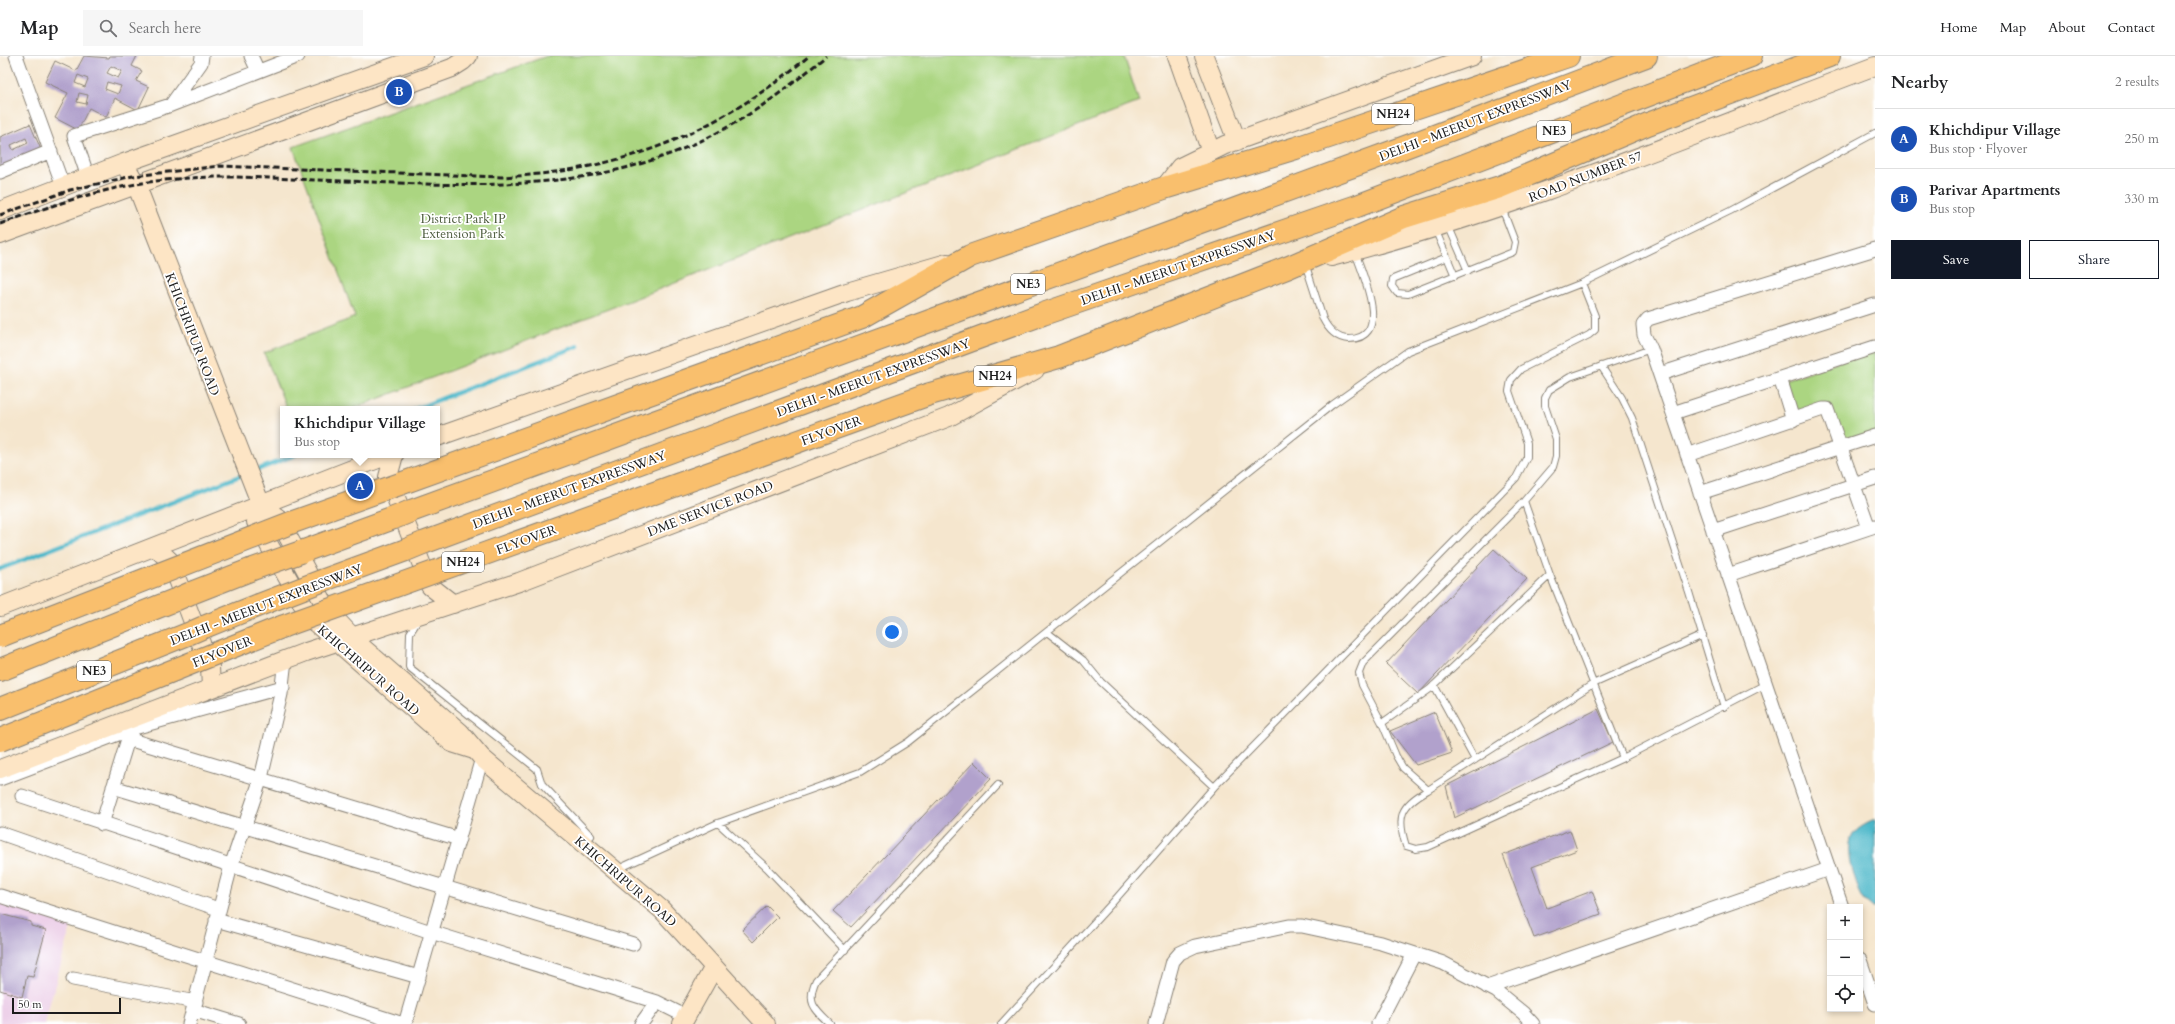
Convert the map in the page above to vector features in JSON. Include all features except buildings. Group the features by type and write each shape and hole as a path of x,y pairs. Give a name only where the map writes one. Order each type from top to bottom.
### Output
{"highway":[{"name":"NH24","path":"1164,188 1296,148 1568,56"},
{"name":"DELHI - MEERUT EXPRESSWAY","path":"0,670 250,570 1405,147 1646,56"},
{"name":"DELHI - MEERUT EXPRESSWAY","path":"0,709 324,580 1036,316 1357,206 1751,56"},
{"name":"FLYOVER","path":"0,740 290,624 930,394 1059,357 1297,265 1404,216 1500,187 1648,124 1829,56"},
{"path":"0,636 293,522 862,317 970,256 1164,188"}],"street":[{"path":"16,56 63,186"},
{"path":"171,105 201,63 202,56"},
{"path":"251,56 258,71"},
{"path":"88,177 74,136 171,105 298,56"},
{"path":"0,211 124,163 424,56"},
{"path":"0,235 452,68 463,62 468,56"},
{"path":"1177,56 1211,152"},
{"path":"1204,56 1237,141"},
{"path":"1164,188 1180,167 1211,152 1237,141 1472,56"},
{"name":"ROAD NUMBER 57","path":"1297,265 1355,251 1501,207 1875,66"},
{"path":"0,172 51,151"},
{"name":"KHICHRIPUR ROAD","path":"124,163 136,184 261,505 278,518 344,639 362,647 460,732 478,754 662,910 766,1024"},
{"path":"1841,904 1660,374 1644,335 1643,325 1648,319 1875,249"},
{"path":"440,436 847,292 970,256"},
{"path":"1660,374 1875,305"},
{"path":"1673,413 1875,347"},
{"name":"DME SERVICE ROAD","path":"0,769 285,660 344,639 519,582 950,417 1059,357"},
{"path":"1780,378 1793,420"},
{"path":"1687,455 1823,409 1827,409 1854,485 1872,527 1728,574"},
{"path":"1700,493 1875,436"},
{"path":"0,607 380,458"},
{"path":"393,458 388,477 430,586 453,604"},
{"path":"1713,531 1875,478"},
{"path":"155,547 170,561 210,668 211,688"},
{"path":"189,1024 195,1006 230,866 260,778 283,687 285,660"},
{"path":"0,779 131,734 283,687"},
{"path":"131,734 260,778 459,839"},
{"path":"102,824 131,734"},
{"path":"0,896 404,1024 459,839 478,754"},
{"path":"113,787 632,944"},
{"path":"22,796 102,824 431,932 657,1002 684,1020 714,967"},
{"path":"0,834 217,915 419,977"},
{"path":"1487,987 1829,868"},
{"path":"1156,1024 1173,962 1180,953 1195,946 1289,926 1302,926 1381,943 1443,963 1496,991 1523,1013 1533,1024"},
{"path":"1378,1024 1414,954"},
{"path":"1863,969 1875,1004"},
{"path":"73,979 195,1006 239,1024"},
{"path":"641,1024 657,1002"}],"lane":[{"path":"615,870 718,823 860,772 908,742 1332,405 1408,351 1582,284 1730,211 1875,133"},
{"path":"1447,257 1396,277 1391,281 1392,286 1397,293 1408,294 1513,252 1515,250 1515,242 1501,207"},
{"path":"1441,226 1468,271"},
{"path":"1441,226 1447,257 1455,276"},
{"path":"1297,265 1328,327 1344,339 1353,339 1369,330 1372,323 1371,300 1355,251"},
{"path":"1001,1024 1113,902 1214,787 1516,478 1527,457 1527,443 1509,391 1511,380 1520,369 1589,335 1595,330 1595,316 1582,284"},
{"path":"1428,790 1404,768 1396,756 1362,685 1359,673 1363,663 1524,501 1553,467 1556,456 1556,439 1545,406 1544,398 1549,390 1570,377 1651,349"},
{"path":"1601,366 1622,398 1632,418 1703,635 1724,706"},
{"path":"1524,501 1550,575 1623,758"},
{"path":"1382,724 1434,685 1550,575"},
{"path":"424,613 410,633 409,667 537,769 542,784 591,836"},
{"path":"1047,632 1083,660 1101,682 1214,787"},
{"path":"1703,635 1593,684 1412,799 1403,809 1401,822 1402,835 1406,846 1416,849 1428,847 1468,830 1623,758 1766,684"},
{"path":"1434,685 1475,760"},
{"path":"830,1024 814,1009 810,993 816,980 998,785"},
{"path":"718,823 767,868 845,950"}],"shaded area":[{"path":"0,897 74,917 44,1024 0,1024"}],"green space":[{"name":"District Park IP Extension Park","path":"547,56 1124,56 1139,102 360,406 286,406 264,353 355,317 293,147"},
{"path":"1875,349 1875,433 1842,444 1829,405 1796,416 1784,380"}],"water":[{"path":"1875,820 1875,908 1873,909 1864,900 1858,888 1851,862 1850,845 1852,836 1857,830"}],"waterway":[{"path":"423,406 578,346"},
{"path":"252,472 287,458"},
{"path":"0,569 245,474"}],"railway":[{"path":"0,215 70,190 133,176 220,166 501,177 588,167 628,157 666,144 703,127 739,107 774,83 809,56"},
{"path":"0,224 65,202 108,190 130,185 176,179 246,177 472,185 524,183 575,178 626,168 675,152 724,129 777,95 826,56"}],"place":[{"name":"Parivar Apartments","path":"399,92"},
{"name":"Khichdipur Village","path":"360,486"}]}
